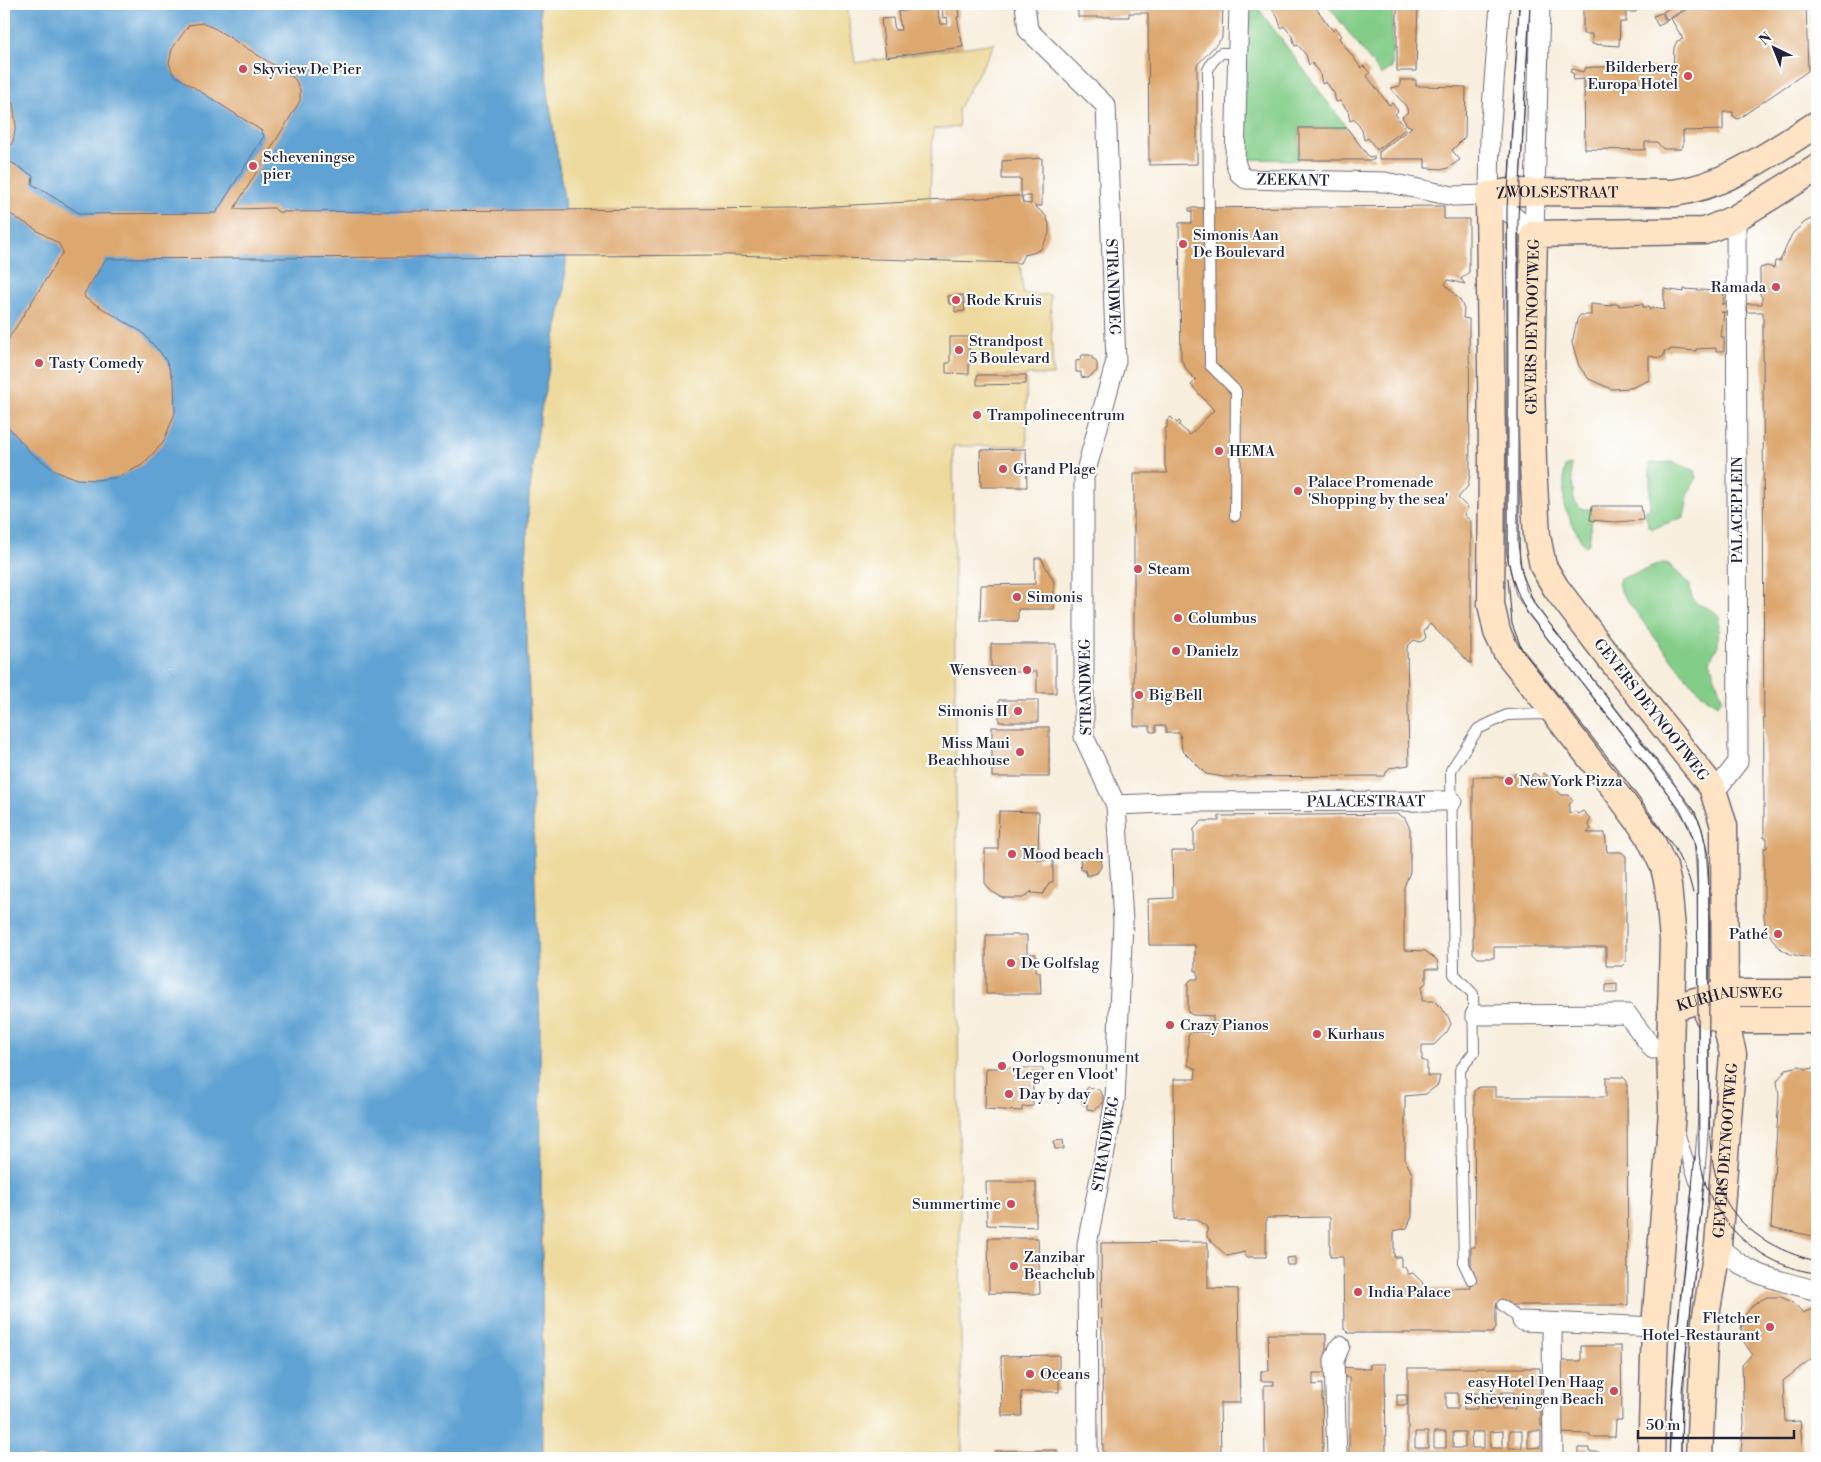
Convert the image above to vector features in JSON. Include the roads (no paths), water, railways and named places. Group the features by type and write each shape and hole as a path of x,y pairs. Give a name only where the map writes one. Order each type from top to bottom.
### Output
{"main road":[{"name":"ZWOLSESTRAAT","path":"1513,198 1674,193 1696,190 1715,184 1757,162 1817,124"},
{"path":"1534,234 1693,233 1718,228 1817,168"},
{"name":"GEVERS DEYNOOTWEG","path":"1513,198 1492,454 1491,604 1497,632 1506,651 1615,789 1648,834 1664,867 1672,940 1672,1112 1656,1327 1651,1458"},
{"name":"GEVERS DEYNOOTWEG","path":"1534,234 1531,378 1533,466 1537,536 1543,566 1556,588 1704,776 1714,794 1724,826 1714,1006 1733,1054 1718,1244 1705,1321 1699,1458"},
{"name":"KURHAUSWEG","path":"1671,1008 1714,1006 1817,993"},
{"name":"KURHAUSWEG","path":"1714,1006 1817,1020"}],"street":[{"name":"STRANDWEG","path":"1025,4 1028,30 1106,106 1116,361 1084,478 1084,737 1116,805 1123,932 1115,1100 1087,1244 1088,1458"},
{"name":"ZEEKANT","path":"1239,4 1235,161 1239,173 1246,179 1385,182 1454,196 1513,198"},
{"name":"GEVERS DEYNOOTWEG","path":"1500,4 1490,135 1513,198 1534,234"},
{"name":"GEVERS DEYNOOTWEG","path":"1513,198 1540,4"},
{"name":"ZWOLSESTRAAT","path":"1513,198 1534,234"},
{"name":"PALACEPLEIN","path":"1714,794 1738,762 1736,218"},
{"name":"PALACESTRAAT","path":"1116,805 1189,802 1452,801"},
{"path":"1474,1015 1627,1014 1653,1049"},
{"path":"1718,1244 1733,1261 1751,1272 1817,1291"},
{"path":"1522,1321 1656,1327"},
{"path":"1552,1323 1554,1458"},
{"path":"1337,1458 1334,1360 1340,1346"}],"lane":[{"name":"GEVERS DEYNOOTWEG","path":"1524,4 1513,198 1513,489 1515,574 1521,592 1531,609 1666,781 1695,825 1700,845 1714,1006 1678,1365 1676,1458"},
{"path":"1235,516 1236,391 1210,365 1207,183 1208,70 1212,62 1221,54 1238,53"},
{"path":"1471,1279 1464,1264 1460,1070 1474,1052 1474,1015 1473,994 1454,974 1452,770 1478,729 1508,716 1542,714 1559,718"},
{"name":"GEVERS DEYNOOTWEG","path":"1672,1112 1697,1190"},
{"path":"1502,1305 1522,1321"}],"water":[{"path":"4,4 539,4 549,99 564,200 566,263 564,291 541,410 529,495 525,587 540,1023 543,1458 4,1458"}],"tram line":[{"path":"1519,4 1507,209 1507,553 1510,569 1517,591 1527,612 1681,811 1694,840 1697,857 1699,1156 1709,1193 1727,1223 1752,1247 1784,1265 1817,1273"},
{"path":"1530,4 1518,218 1518,543 1522,573 1535,605 1694,810 1702,829 1708,856 1709,1123 1713,1166 1722,1193 1729,1206 1749,1229 1774,1246 1817,1261"},
{"path":"1508,578 1512,624 1522,650 1674,847 1689,878 1693,893"},
{"path":"1669,1458 1676,1345 1695,1156"},
{"path":"1681,1458 1682,1391 1704,1183"}],"place":[{"name":"Skyview De Pier","path":"243,69"},
{"name":"Bilderberg Europa Hotel","path":"1688,76"},
{"name":"Scheveningse pier","path":"253,166"},
{"name":"Simonis Aan De Boulevard","path":"1183,244"},
{"name":"Ramada","path":"1776,287"},
{"name":"Rode Kruis","path":"956,300"},
{"name":"Strandpost 5 Boulevard","path":"959,350"},
{"name":"Tasty Comedy","path":"39,363"},
{"name":"Trampolinecentrum","path":"977,415"},
{"name":"HEMA","path":"1219,451"},
{"name":"Grand Plage","path":"1003,469"},
{"name":"Palace Promenade 'Shopping by the sea'","path":"1298,491"},
{"name":"Steam","path":"1138,569"},
{"name":"Simonis","path":"1017,597"},
{"name":"Columbus","path":"1178,618"},
{"name":"Danielz","path":"1176,651"},
{"name":"Wensveen","path":"1027,670"},
{"name":"Big Bell","path":"1139,695"},
{"name":"Simonis II","path":"1018,711"},
{"name":"Miss Maui Beachhouse","path":"1020,752"},
{"name":"New York Pizza","path":"1509,781"},
{"name":"Mood beach","path":"1012,854"},
{"name":"Pathé","path":"1778,934"},
{"name":"De Golfslag","path":"1011,963"},
{"name":"Crazy Pianos","path":"1170,1025"},
{"name":"Kurhaus","path":"1317,1034"},
{"name":"Oorlogsmonument 'Leger en Vloot'","path":"1002,1066"},
{"name":"Day by day","path":"1009,1094"},
{"name":"Summertime","path":"1011,1204"},
{"name":"Zanzibar Beachclub","path":"1014,1266"},
{"name":"India Palace","path":"1358,1292"},
{"name":"Fletcher Hotel-Restaurant","path":"1770,1327"},
{"name":"Oceans","path":"1030,1374"},
{"name":"easyHotel Den Haag Scheveningen Beach","path":"1614,1391"}]}
